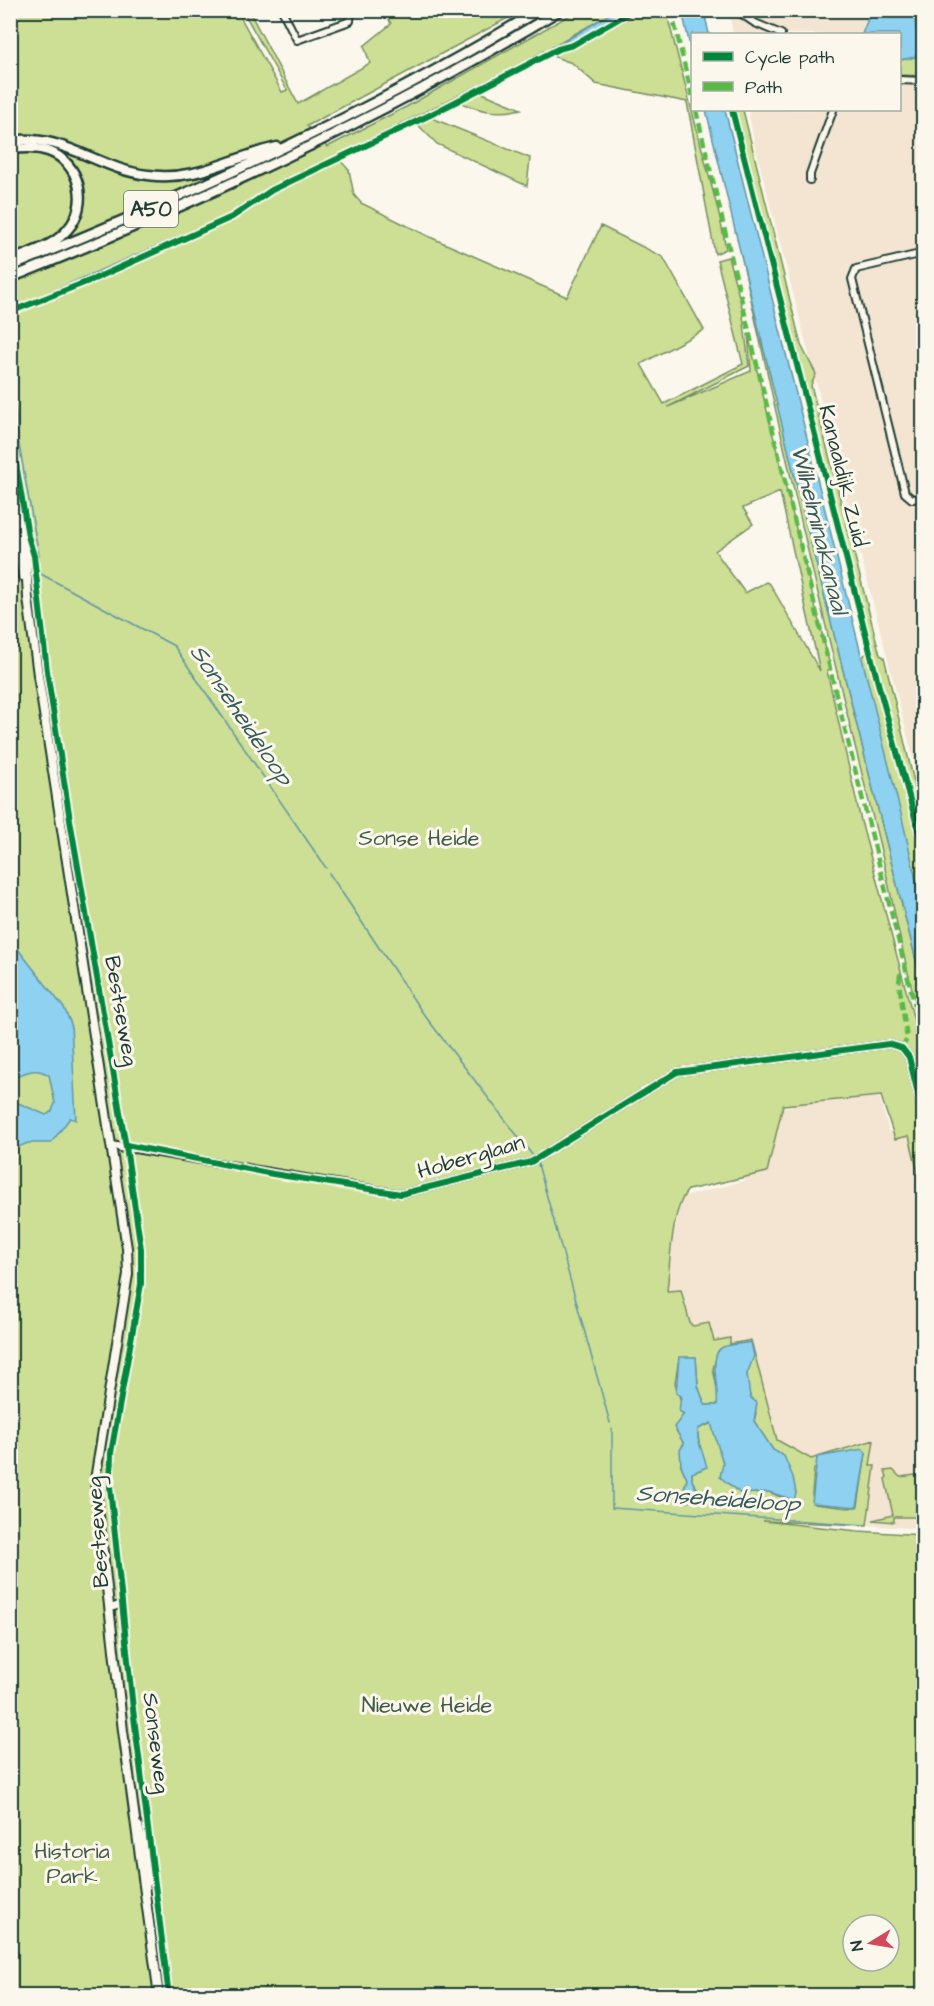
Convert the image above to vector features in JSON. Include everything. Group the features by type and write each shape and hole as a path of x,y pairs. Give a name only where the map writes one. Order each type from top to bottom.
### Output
{"highway":[{"name":"A50","path":"10,267 166,202 290,145 370,104 540,10"},
{"name":"A50","path":"10,278 117,235 266,168 366,118 560,10"},
{"name":"A50","path":"10,141 47,140 122,170 167,177 202,172 262,150 290,145"},
{"path":"10,149 36,149 49,152 62,159 74,173 80,201 75,218 67,231 50,244 10,261"}],"main road":[{"name":"Bestseweg","path":"10,469 17,545"},
{"name":"Bestseweg","path":"10,497 28,598 111,1145 128,1274 95,1480 110,1621"},
{"name":"Sonseweg","path":"110,1621 141,1875 146,1888 159,1995"}],"street":[{"path":"282,10 297,40 350,21 351,10"},
{"path":"736,10 754,23 779,33"},
{"path":"901,80 924,81"},
{"path":"810,180 810,174 833,111"},
{"path":"924,253 856,269 852,279 905,493 912,499 924,498"},
{"name":"Hoberglaan","path":"111,1145 273,1174 404,1194 531,1162 677,1072 889,1044 902,1048 909,1057 924,1118"},
{"path":"109,1609 121,1604"}],"shaded area":[{"path":"729,11 923,11 923,796 755,146 748,111 901,111 901,33 733,33"},
{"path":"875,1082 889,1132 920,1125 923,1139 923,1529 867,1525 875,1467 870,1466 874,1441 811,1459 777,1440 751,1340 730,1344 730,1338 714,1341 690,1323 681,1290 667,1292 673,1239 682,1197 744,1181 773,1111"}],"green space":[{"name":"Sonse Heide","path":"11,11 237,11 282,92 287,90 243,11 249,11 298,104 370,63 364,46 391,24 385,11 521,11 307,126 327,147 406,107 577,11 616,11 513,68 336,156 349,170 354,195 361,203 430,237 567,297 601,226 663,257 704,330 641,364 664,404 743,364 717,260 728,257 742,307 749,366 668,407 751,371 748,334 831,670 827,671 861,821 923,1054 923,1107 914,1093 923,1130 923,1176 919,1177 909,1136 895,1139 881,1096 783,1105 767,1172 688,1190 682,1199 672,1238 667,1291 681,1290 690,1323 693,1326 709,1323 714,1341 730,1338 730,1344 751,1340 777,1440 811,1459 874,1440 870,1466 875,1466 867,1525 763,1521 923,1535 923,1995 11,1996","holes":["780,492 820,671 770,584 766,582 745,593 715,551 753,524 743,508","751,1342 747,1380 756,1413 754,1421 773,1450 784,1457 796,1493 785,1499 769,1492 741,1494 721,1477 723,1463 712,1423 698,1429 702,1458 701,1470 692,1472 692,1481 697,1488 685,1485 687,1479 681,1465 685,1414 675,1383 679,1358 696,1357 698,1386 705,1405 717,1405 719,1396 713,1369 718,1351","866,1453 858,1506 849,1508 814,1504 812,1494 814,1469"]},
{"path":"642,11 666,11 726,249 715,254 687,102 596,84 572,63 549,55 559,50 569,50"},
{"path":"919,51 923,59 923,76 901,75 901,60 915,57"},
{"path":"480,92 521,109 505,112 489,111 459,102"},
{"path":"736,111 743,111 801,345 816,374 811,385 880,655 884,657 923,819 923,849"},
{"path":"429,117 530,158 527,186 437,144 417,124"},
{"path":"735,226 798,491 923,988 923,1029 802,525"},
{"path":"866,653 923,863 923,910 861,659"},
{"path":"893,1470 900,1477 915,1475 923,1479 923,1517 894,1517 894,1522 873,1520 893,1515 885,1471"}],"water":[{"path":"616,10 629,11 568,46 560,44"},
{"path":"682,11 704,11 709,33 691,33 691,51"},
{"path":"871,11 914,11 919,51 915,57 901,60 901,33 862,33"},
{"name":"Wilhelminakanaal","path":"706,111 725,111 902,818 923,910 923,988 798,491"},
{"path":"10,939 64,1008 71,1024 76,1120 70,1118 51,1143 28,1143 11,1150 11,1100 46,1115 52,1111 55,1103 49,1075 44,1072 26,1072 11,1078"},
{"path":"751,1342 754,1356 747,1374 750,1397 757,1403 754,1421 773,1450 784,1456 793,1477 796,1493 794,1500 769,1492 741,1494 720,1477 723,1463 711,1423 698,1429 698,1439 707,1467 692,1473 692,1481 702,1498 687,1502 682,1496 687,1479 681,1465 680,1450 684,1444 674,1427 684,1414 679,1411 681,1396 676,1393 679,1357 696,1357 698,1386 705,1405 717,1405 715,1365 718,1351 726,1346"},
{"path":"863,1449 866,1453 857,1507 812,1503 817,1457"}],"waterway":[{"path":"10,309 231,214 269,188 397,128 559,44"},
{"path":"10,336 18,439 39,556"},
{"name":"Sonseheideloop","path":"10,559 16,562"},
{"name":"Sonseheideloop","path":"39,573 174,646 326,868"},
{"name":"Sonseheideloop","path":"329,873 422,1012 533,1156"},
{"name":"Sonseheideloop","path":"538,1164 610,1423"},
{"name":"Sonseheideloop","path":"612,1429 612,1508 865,1525"}],"marked path":[{"path":"671,10 691,92"},
{"path":"696,111 837,698 924,1042"},
{"path":"902,1048 907,1039 899,983 900,975 906,972"}],"cycle path":[{"path":"10,312 94,279 232,217 272,190 430,115 558,49 573,45 634,10"},
{"name":"Kanaaldijk Zuid","path":"732,111 878,683 924,851"},
{"path":"10,427 28,536 34,556 47,671 70,820 126,1147 141,1249 141,1284 111,1453 110,1487 133,1709 169,1996"},
{"path":"126,1145 273,1174 401,1194 531,1162 677,1072 889,1044 902,1048 909,1057 924,1118"}],"park label":[{"name":"Nieuwe Heide","path":"427,1705"},
{"name":"Historia Park","path":"72,1864"}]}
